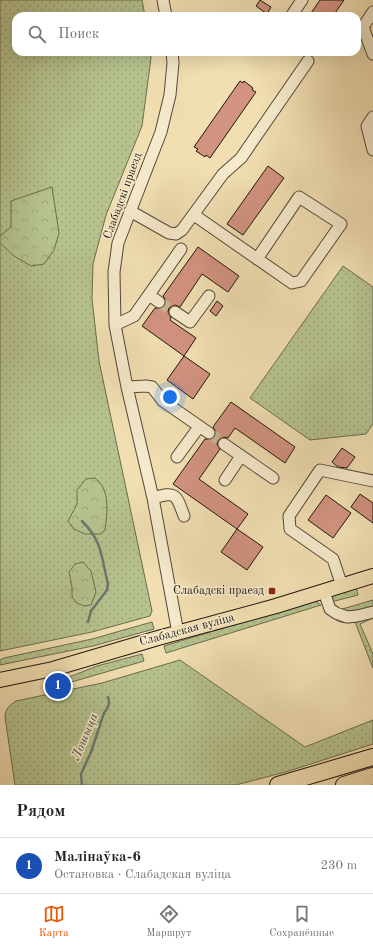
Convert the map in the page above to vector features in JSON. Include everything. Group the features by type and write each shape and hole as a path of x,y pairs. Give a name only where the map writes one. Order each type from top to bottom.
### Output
{"highway":[{"path":"278,785 373,757"},
{"path":"344,785 373,776"}],"main road":[{"name":"Слабадская вуліца","path":"0,680 53,669 178,632 324,592 373,576"}],"street":[{"path":"163,0 165,12"},
{"path":"294,12 302,0"},
{"path":"373,12 364,27 373,54"},
{"name":"Слабадскі праезд","path":"172,56 170,95 161,132 118,243 114,272 115,325 127,387 153,498 178,632"},
{"path":"130,211 169,233 176,234 182,230 223,174 241,158 308,61"},
{"path":"373,117 367,126 373,150"},
{"path":"194,215 257,259 292,283 301,281 341,224 299,197 257,259"},
{"path":"115,325 134,316 181,249"},
{"path":"149,294 159,302"},
{"path":"176,312 190,322 209,296"},
{"path":"127,387 152,387 163,401 209,433"},
{"path":"177,457 199,426"},
{"path":"224,444 272,478"},
{"path":"225,480 241,456"},
{"path":"342,586 333,559 290,529 288,516 320,470 373,481"},
{"path":"153,498 168,493 173,495 179,503 184,516"},
{"path":"324,592 332,611 347,617 373,612"}],"green space":[{"path":"0,0 142,0 144,12 12,12 12,56 151,56 142,126 106,215 93,264 92,299 99,361 152,611 150,616 92,632 0,651"},
{"path":"52,187 59,233 54,250 44,264 31,266 14,256 0,243 0,236 11,227 11,201"},
{"path":"343,266 373,287 373,424 366,434 310,440 250,398"},
{"path":"95,478 104,489 106,495 107,509 105,530 100,534 85,534 74,529 68,521 77,504 77,490 86,479"},
{"path":"83,562 91,571 96,592 91,605 84,606 77,603 72,597 69,572 75,564"},
{"path":"356,587 358,595 331,602 333,595"},
{"path":"373,600 373,607 355,612 339,610"},
{"path":"313,601 321,605 166,653 164,646"},
{"path":"373,614 373,618 360,624 373,654 373,668 355,622 341,622 335,620 330,615"},
{"path":"152,622 154,629 93,646 0,665 0,660 4,658 92,639"},
{"path":"142,654 144,661 68,683 64,681 64,679 97,666"},
{"path":"180,660 305,747 373,720 373,744 289,771 236,785 15,785 5,717 7,709 12,704 16,701 102,683"}],"building":[{"path":"260,0 271,7 268,12 264,12 256,6"},
{"path":"320,0 344,0 336,12 312,12"},
{"path":"240,81 243,83 244,81 253,88 252,90 256,92 210,158 206,155 205,157 196,151 198,149 194,147"},
{"path":"268,166 284,178 243,235 227,224"},
{"path":"198,247 239,276 228,292 202,274 180,307 175,305 169,308 168,312 171,318 170,320 196,338 184,356 142,326 155,308 162,308 165,306 165,299 163,296"},
{"path":"217,301 223,306 216,316 210,311"},
{"path":"184,356 210,374 193,399 167,380"},
{"path":"231,402 295,447 285,463 235,428 228,438 224,437 219,440 217,444 220,449 199,479 248,514 237,529 173,484 205,439 212,439 215,437 215,430 213,427"},
{"path":"342,448 355,457 347,468 338,467 332,462"},
{"path":"360,494 373,503 373,523 351,507"},
{"path":"326,495 351,513 333,538 308,520"},
{"path":"237,529 263,547 247,570 221,552"}],"waterway":[{"name":"Лошыца","path":"82,521 98,543 108,584 107,590 91,611 88,622"},
{"name":"Лошыца","path":"82,785 81,774 91,752 104,713 108,707 108,697"}],"tunnel":[{"path":"159,302 175,312"},
{"path":"209,433 224,444"}],"place":[{"name":"Слабадскі праезд","path":"272,591"},
{"name":"Малінаўка-6","path":"58,686"}]}
